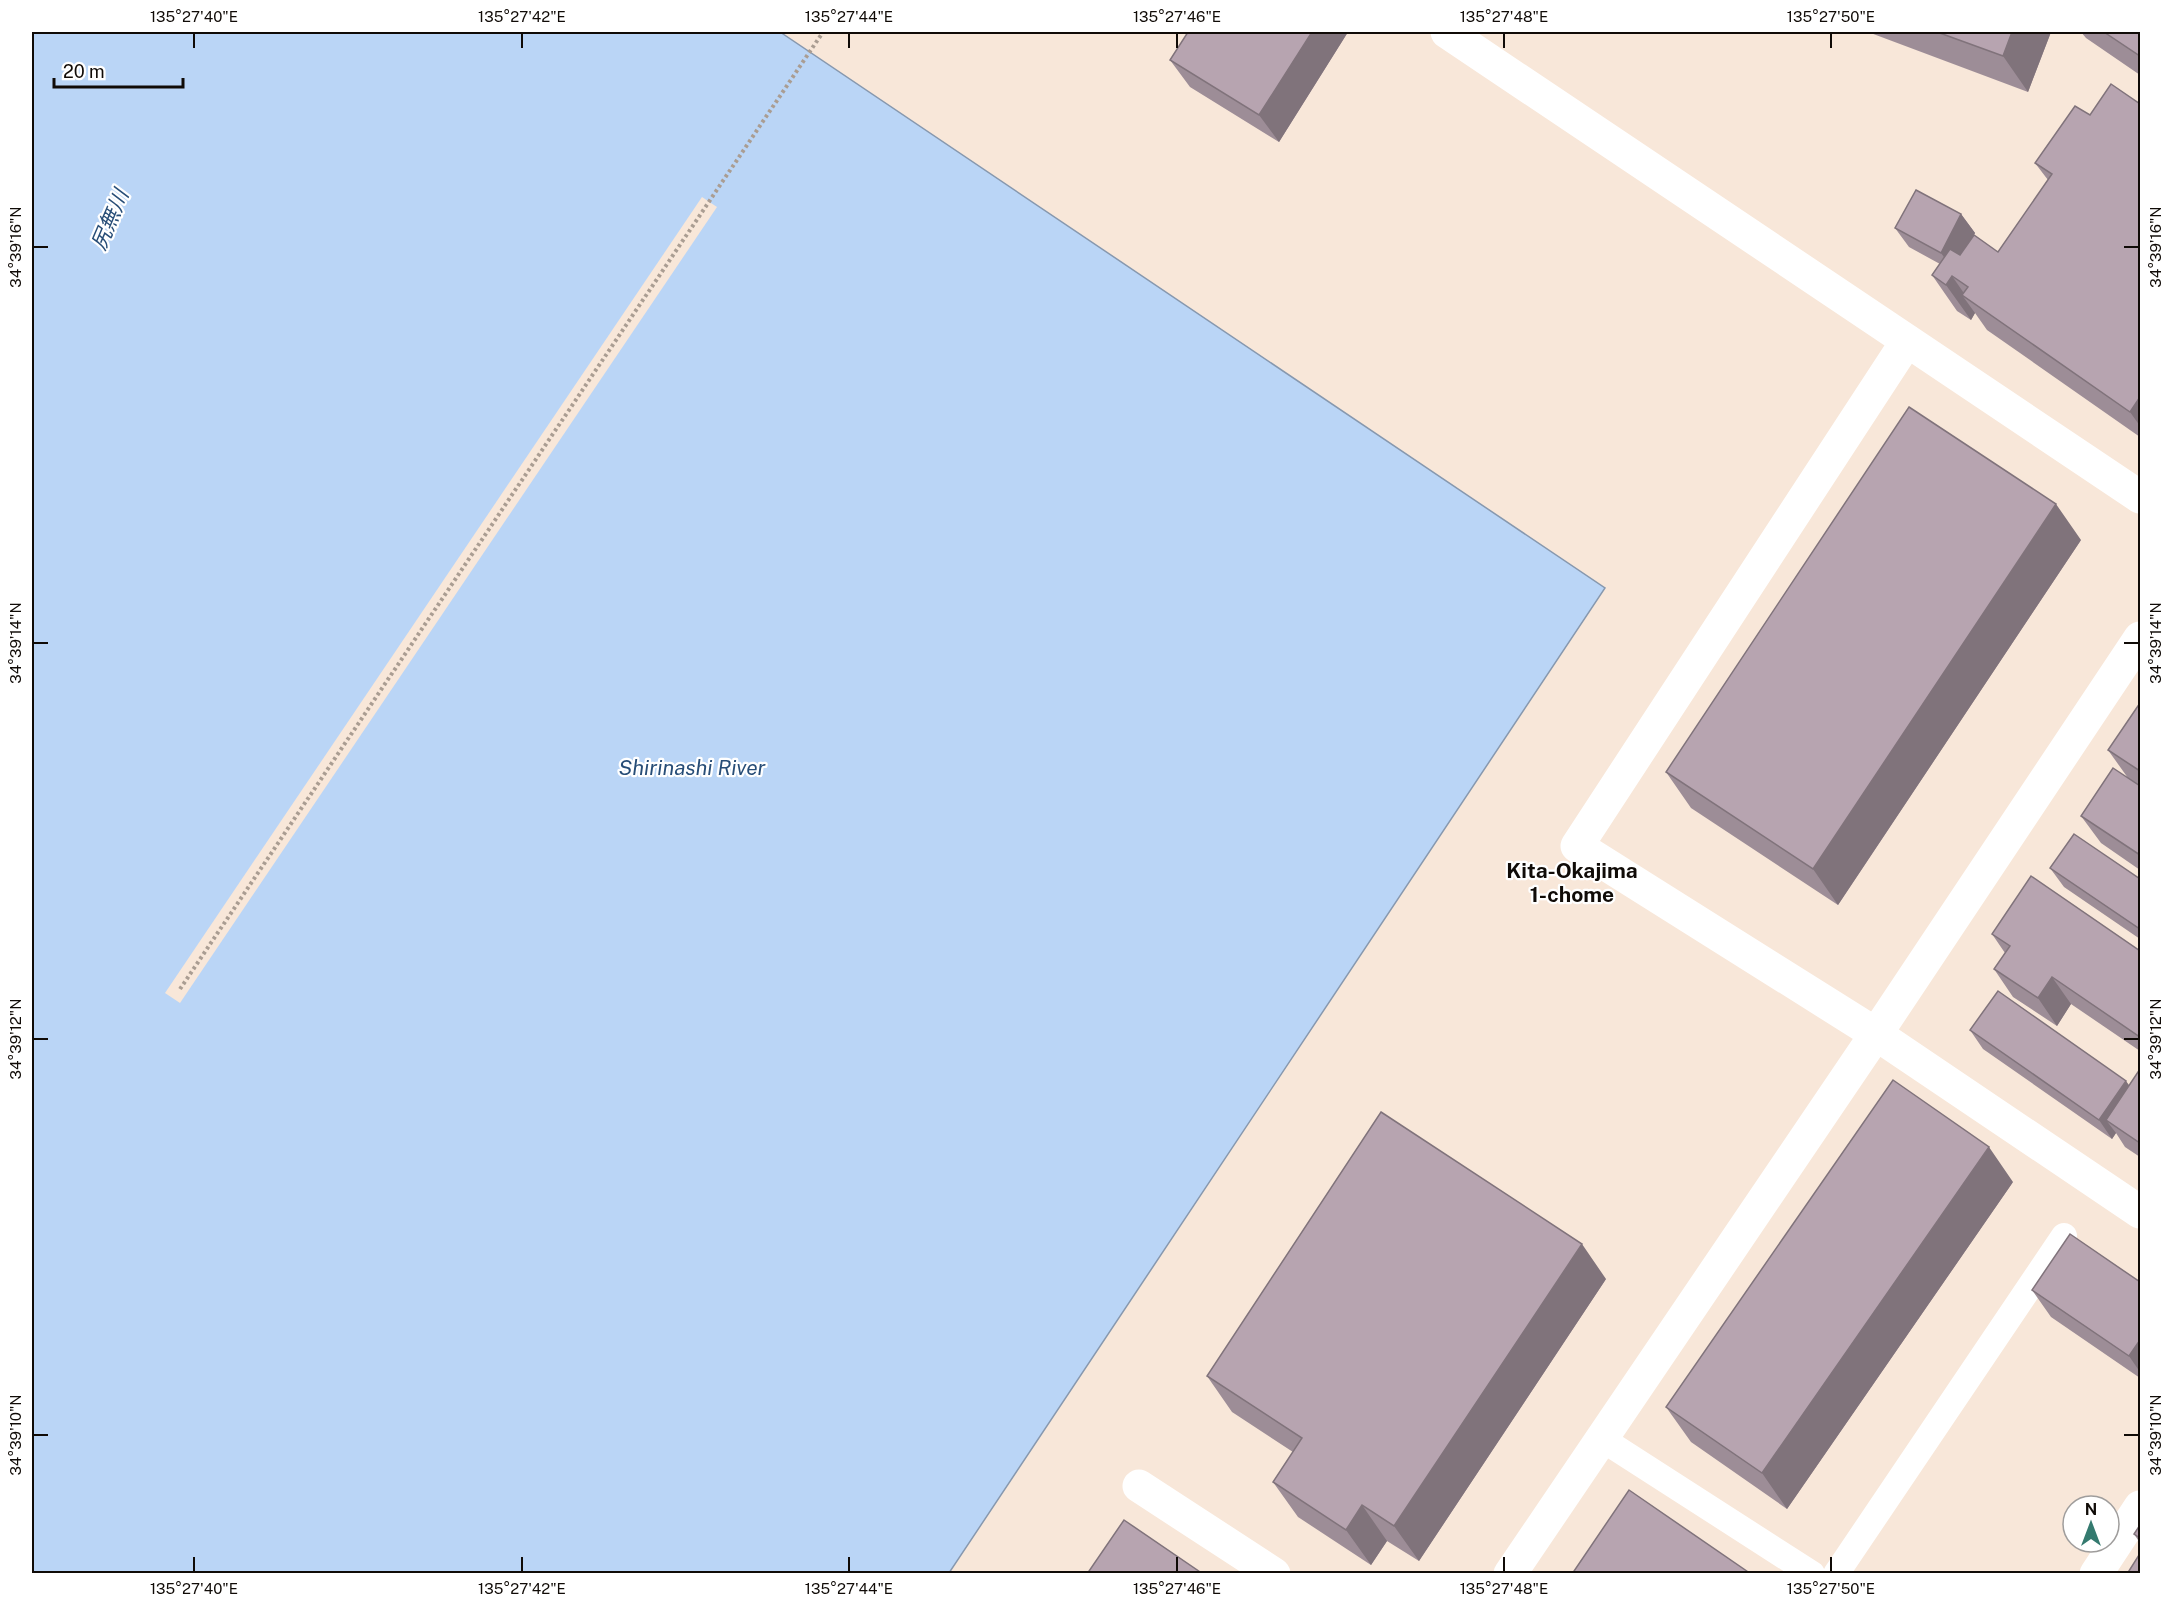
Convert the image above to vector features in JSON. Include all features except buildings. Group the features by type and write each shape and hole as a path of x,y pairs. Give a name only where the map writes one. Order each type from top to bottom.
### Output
{"street":[{"path":"1447,32 2140,497"},
{"path":"1907,341 1577,846 1876,1034 2140,1212"},
{"path":"1510,1574 1876,1034 2140,638"},
{"path":"1139,1486 1274,1574"},
{"path":"2096,1574 2140,1507"}],"lane":[{"path":"1836,1574 2064,1236"},
{"path":"1602,1439 1812,1574"}],"path":[{"path":"180,989 823,32"}],"water":[{"name":"Shirinashi River","path":"32,32 780,32 1605,588 949,1573 32,1574"}],"pier":[{"path":"702,197 717,207 180,1003 165,993"}],"district":[{"name":"Kita-Okajima 1-chome","path":"1572,883"}],"water label":[{"name":"尻無川","path":"110,220"}]}
